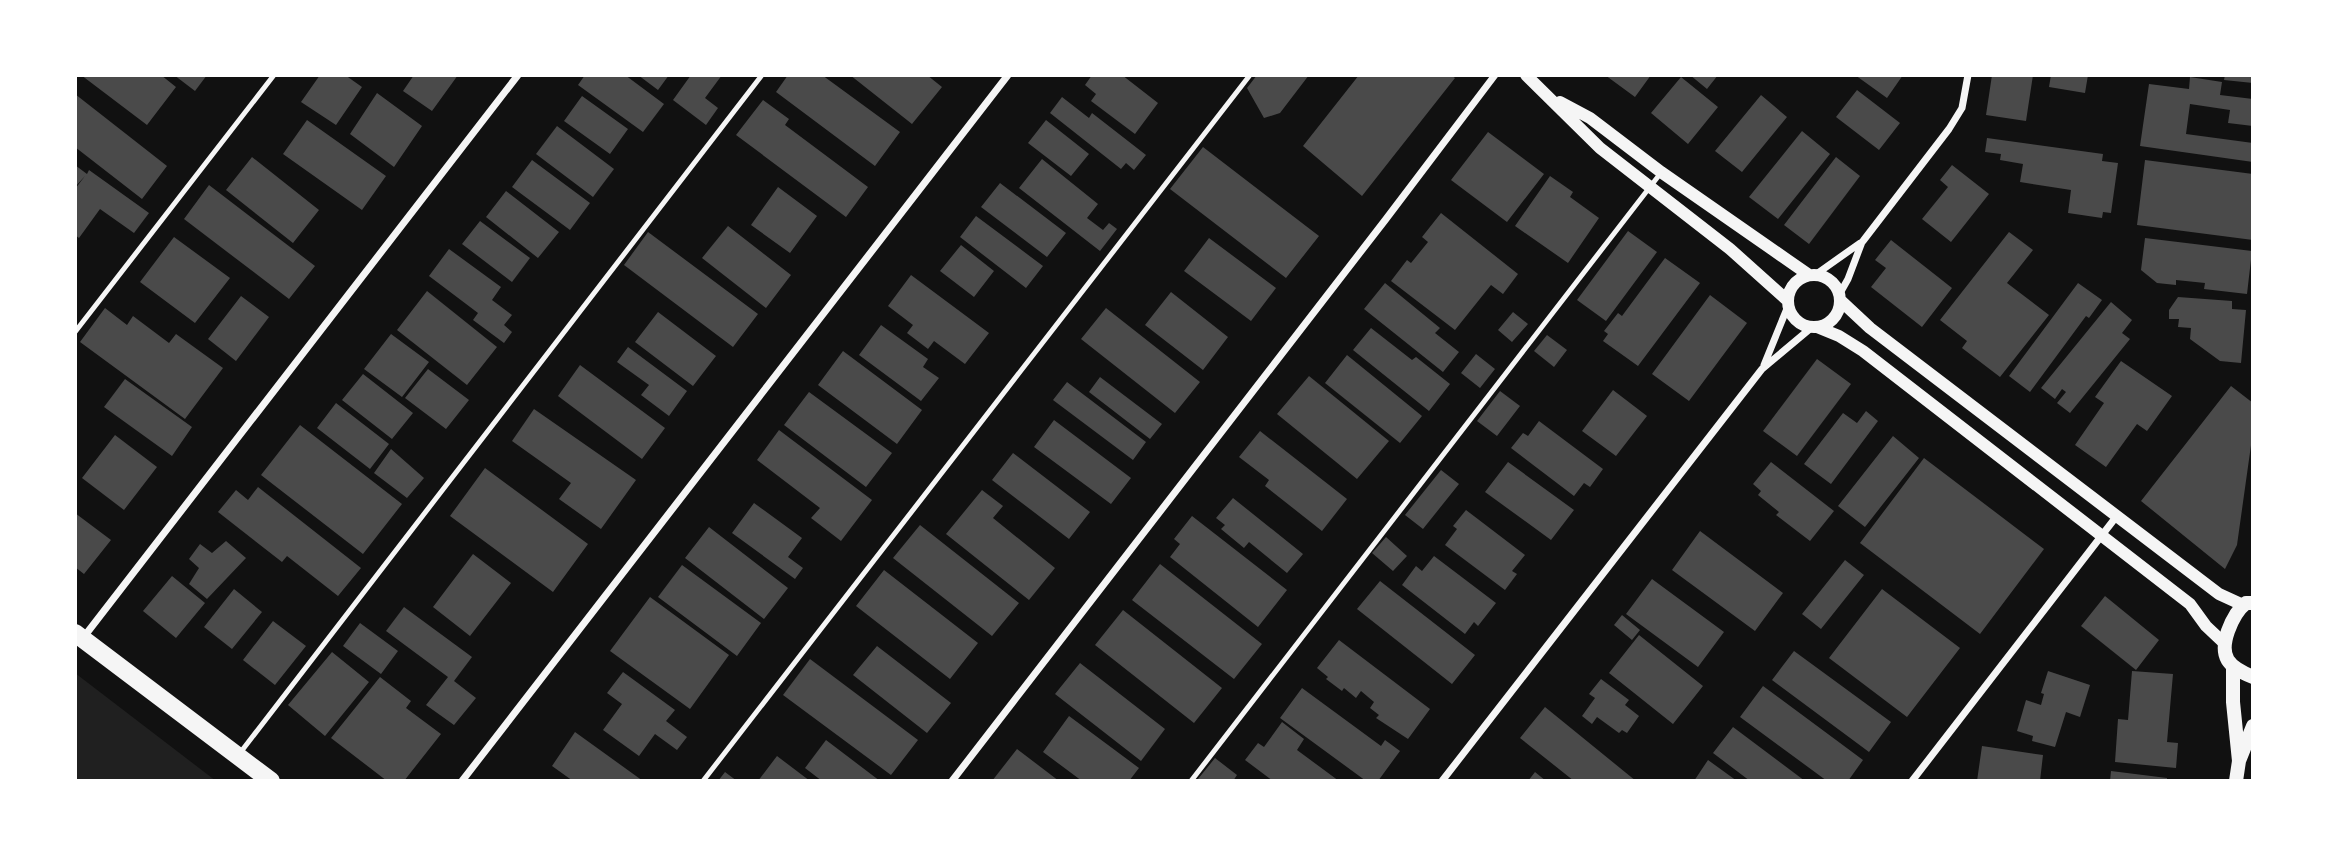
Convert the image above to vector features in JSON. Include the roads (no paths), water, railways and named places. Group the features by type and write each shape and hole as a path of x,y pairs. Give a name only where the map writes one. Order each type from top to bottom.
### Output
{"main road":[{"path":"2250,601 2234,618 2224,643 2225,657 2233,667 2253,677"},
{"path":"79,636 271,781"},
{"path":"2233,667 2233,702 2239,761"},
{"path":"2236,781 2239,761 2253,726"}],"street":[{"path":"79,636 518,75"},
{"path":"462,781 1008,75"},
{"path":"952,781 1495,75"},
{"path":"1525,75 1600,148 1730,249 1787,303 1796,321 1839,336 1863,351 2190,604 2206,626 2224,643"},
{"path":"1442,781 1762,369 1814,327 1831,321 1836,315 1839,297 1849,279 1863,241 1956,118 1962,108 1968,75"},
{"path":"1545,93 1590,118 1661,172 1812,275 1831,281 1839,297 1870,327 2116,517 2219,594 2250,601"},
{"path":"1762,369 1794,284 1863,241"},
{"path":"1912,781 2116,517"}],"lane":[{"path":"75,332 274,75"},
{"path":"238,756 762,75"},
{"path":"704,781 1250,75"},
{"path":"1191,781 1661,172"}]}
